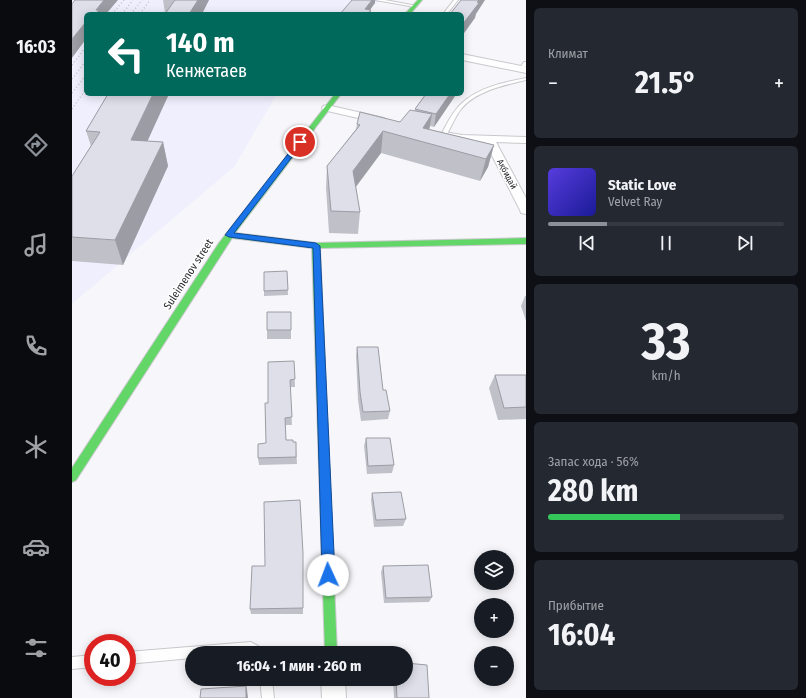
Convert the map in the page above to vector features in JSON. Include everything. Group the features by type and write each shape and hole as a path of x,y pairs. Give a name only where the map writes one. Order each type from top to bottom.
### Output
{"street":[{"path":"409,12 417,3"},
{"path":"464,57 524,67"},
{"name":"Suleimenov street","path":"72,477 229,235 336,96"},
{"path":"327,108 392,123"},
{"path":"440,134 489,139 526,140"},
{"name":"Ақбидай","path":"489,139 526,210"},
{"path":"229,235 316,246 526,241"},
{"path":"316,246 331,646"},
{"path":"333,686 334,698"}],"lane":[{"path":"377,0 417,3"},
{"path":"447,12 456,0"},
{"path":"440,134 463,104 482,93 511,82 526,79"},
{"path":"136,657 185,653"},
{"path":"72,663 84,662"},
{"path":"267,686 268,698"}],"shaded area":[{"path":"72,0 381,0 366,12 84,12 84,96 276,96 234,167 72,304"}],"building":[{"path":"75,0 104,0 96,10 99,10 98,12 84,12 84,24 72,39 72,4"},
{"path":"175,0 198,0 190,12 166,12"},
{"path":"352,0 372,0 365,9 371,10 369,12 342,12"},
{"path":"461,0 479,0 477,2 479,3 464,22 464,12 452,12"},
{"path":"107,96 152,96 131,140 163,142 115,240 72,237 72,176 100,132 86,131"},
{"path":"425,96 449,96 436,114 415,109"},
{"path":"410,110 432,114 423,128 494,145 486,159 383,131 353,171 360,212 331,211 327,166 360,125 357,124 360,112 400,122"},
{"path":"287,271 288,290 264,291 264,272"},
{"path":"267,312 291,312 291,330 267,330"},
{"path":"357,347 378,347 383,390 386,390 390,411 363,412"},
{"path":"294,361 295,379 290,380 292,417 285,418 286,440 293,440 293,442 296,442 296,457 258,458 258,444 266,443 265,403 268,403 268,362"},
{"path":"495,375 526,375 526,407 504,408"},
{"path":"366,438 390,438 394,465 368,466"},
{"path":"401,492 406,519 376,520 372,493"},
{"path":"300,500 303,553 303,608 250,609 252,566 265,566 264,502"},
{"path":"428,565 432,597 386,598 383,566"},
{"path":"413,664 427,665 429,698 397,698 396,686 413,686"},
{"path":"246,686 246,698 200,698 201,689"}],"railway":[{"path":"114,12 124,0"},
{"path":"124,12 133,0"},
{"path":"133,12 142,0"},
{"path":"141,12 150,0"},
{"path":"72,65 84,50"},
{"path":"72,79 84,64"},
{"path":"72,93 84,78"},
{"path":"72,109 84,92"}],"traffic: fast":[{"path":"409,12 420,0"},
{"path":"72,477 222,245 336,96"},
{"path":"229,235 316,246 331,646"},
{"path":"316,246 526,241"}],"route":[{"path":"300,142 229,235 316,246 328,575"}]}
